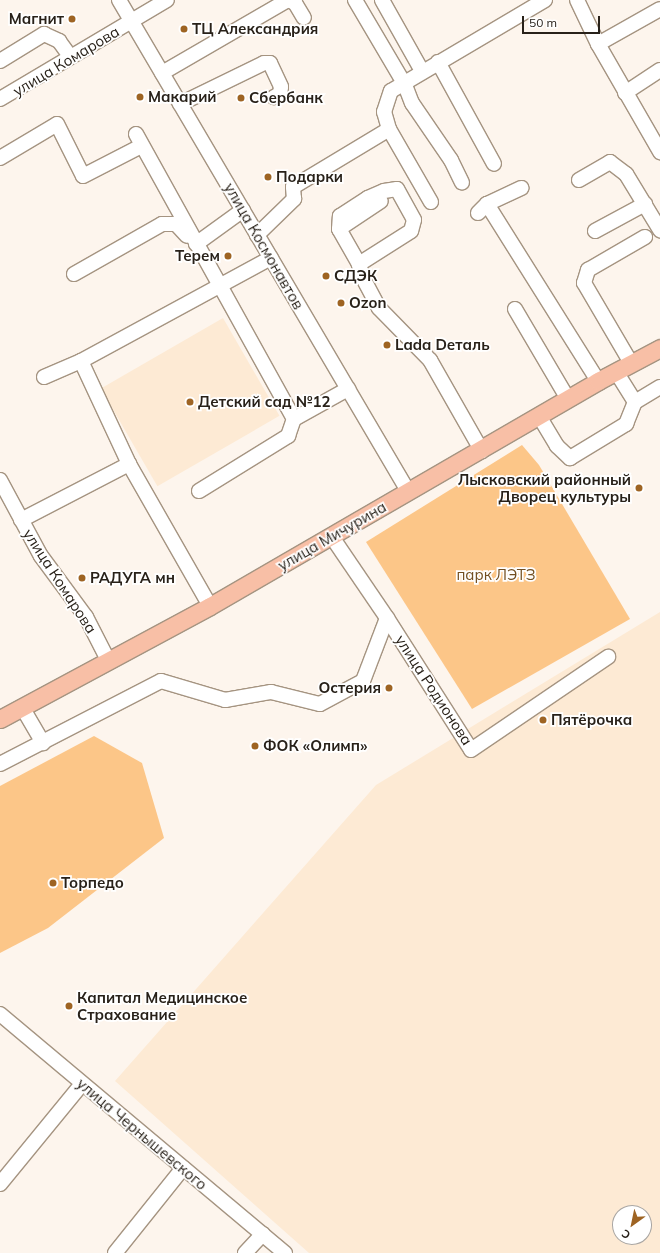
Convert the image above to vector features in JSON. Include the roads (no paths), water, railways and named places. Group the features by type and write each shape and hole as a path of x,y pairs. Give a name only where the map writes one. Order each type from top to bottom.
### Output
{"main road":[{"name":"улица Мичурина","path":"0,719 210,606 408,491 482,451 598,381 660,348"}],"street":[{"name":"улица Космонавтов","path":"119,0 408,491"},
{"name":"улица Комарова","path":"0,100 70,56 167,0"},
{"path":"162,73 288,0 295,3 304,18"},
{"path":"355,0 405,85 412,103 451,160 462,183"},
{"path":"382,0 422,71"},
{"path":"431,202 389,129 384,112 391,91 405,85 422,71 545,0"},
{"path":"577,0 598,44 660,152"},
{"path":"598,44 660,9"},
{"path":"0,61 44,34 59,41 70,56"},
{"path":"438,62 494,164"},
{"path":"180,104 264,63 270,64 281,88 280,94 274,97"},
{"path":"625,93 660,70"},
{"path":"0,158 58,124 83,176 138,140 294,419"},
{"path":"257,235 294,199 293,187 389,129"},
{"path":"579,180 610,162 626,174 660,230"},
{"path":"521,188 483,209 598,381"},
{"path":"359,264 411,231 414,220 397,189 384,191 349,209 340,216 339,229 359,264 363,278 379,308 430,360 482,451"},
{"path":"595,231 645,204"},
{"path":"196,244 243,210"},
{"path":"74,274 162,224 176,224 196,244"},
{"path":"631,363 584,283 588,270 645,237"},
{"path":"44,377 81,361 221,288 271,258"},
{"path":"515,309 568,399"},
{"path":"81,361 129,464 210,606"},
{"path":"616,371 635,402"},
{"path":"539,416 558,446 570,458 626,424 635,402 660,387"},
{"path":"199,491 288,436 294,419 348,389"},
{"path":"21,520 129,464"},
{"name":"улица Комарова","path":"0,480 41,556 86,617 108,660"},
{"name":"улица Родионова","path":"332,536 387,618 471,750 608,657"},
{"path":"0,764 161,681 225,700 271,692 320,704 363,681 387,618"},
{"path":"22,707 43,743"},
{"name":"улица Чернышевского","path":"0,1014 81,1085 285,1253"},
{"path":"0,1184 81,1085"},
{"path":"115,1253 183,1168"},
{"path":"245,1253 263,1234"}],"place":[{"name":"Магнит","path":"72,19"},
{"name":"ТЦ Александрия","path":"184,29"},
{"name":"Макарий","path":"140,97"},
{"name":"Сбербанк","path":"241,98"},
{"name":"Подарки","path":"268,177"},
{"name":"Терем","path":"228,256"},
{"name":"СДЭК","path":"326,276"},
{"name":"Ozon","path":"341,303"},
{"name":"Lada Dеталь","path":"387,345"},
{"name":"Детский сад №12","path":"190,402"},
{"name":"Лысковский районный Дворец культуры","path":"639,488"},
{"name":"РАДУГА мн","path":"82,578"},
{"name":"Остерия","path":"389,688"},
{"name":"Пятёрочка","path":"543,720"},
{"name":"ФОК «Олимп»","path":"255,746"},
{"name":"Торпедо","path":"53,883"},
{"name":"Капитал Медицинское Страхование","path":"69,1006"}],"park label":[{"name":"парк ЛЭТЗ","path":"496,575"}]}
